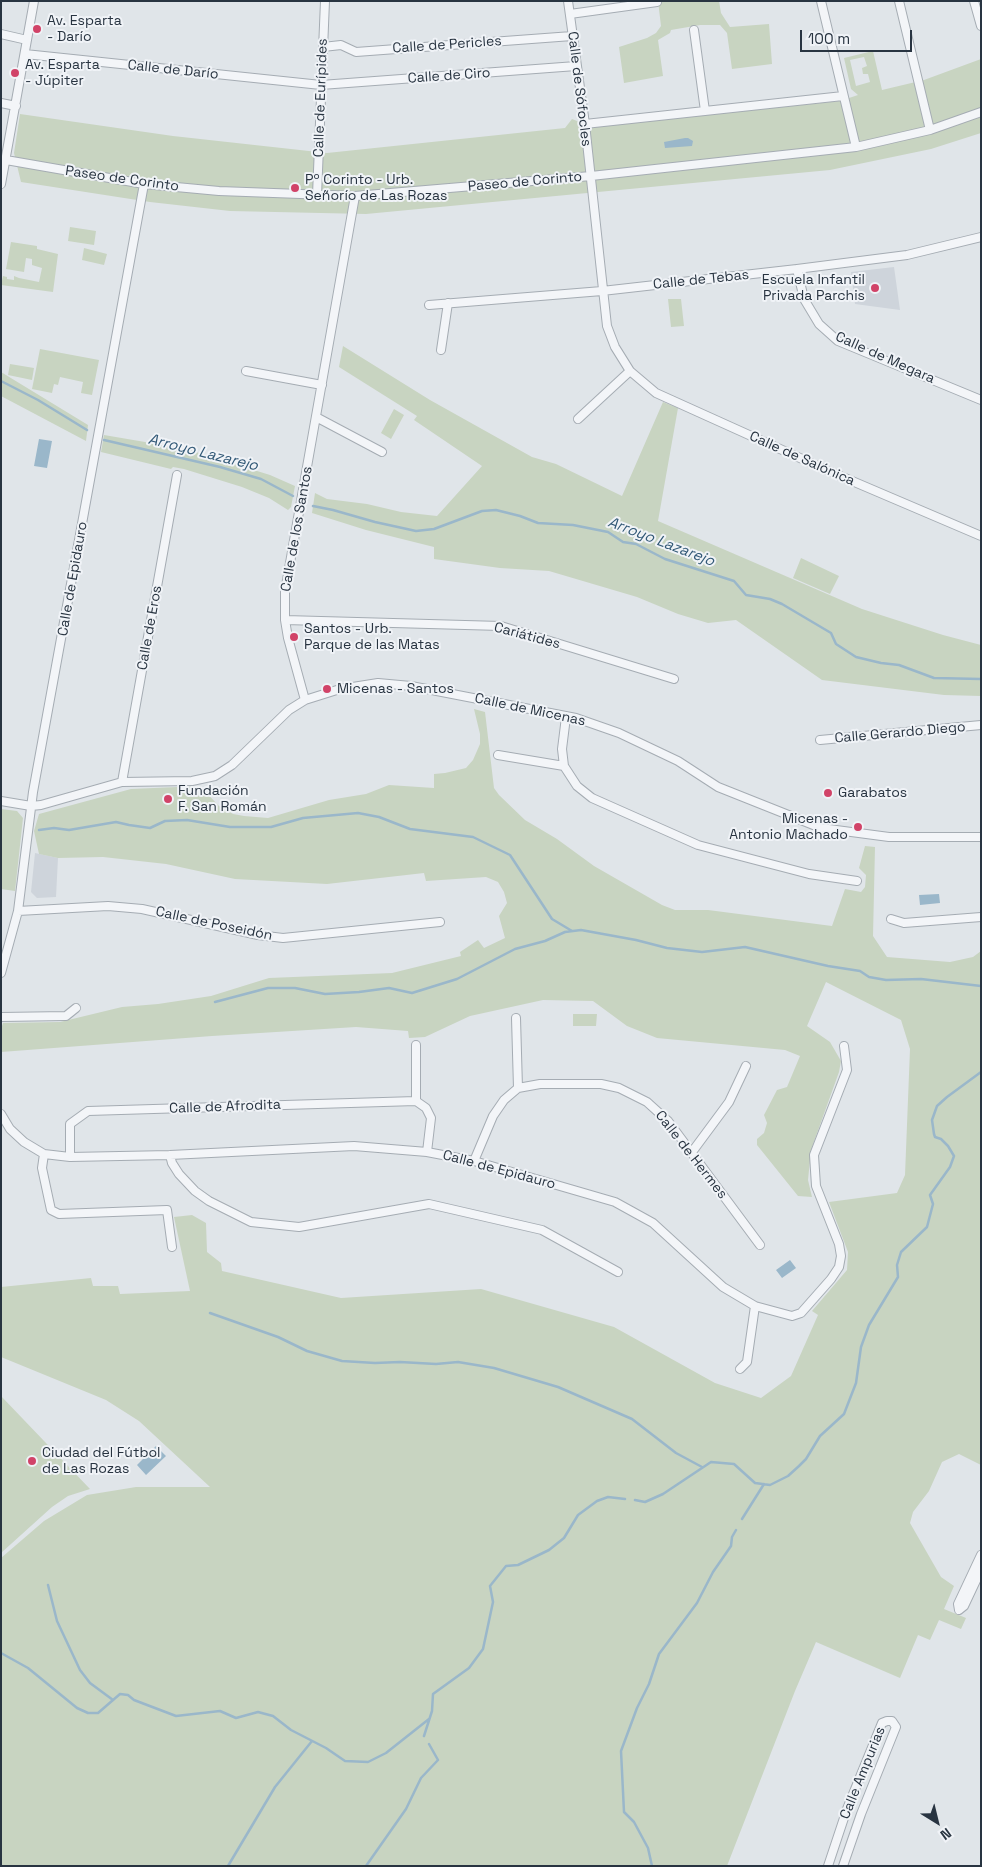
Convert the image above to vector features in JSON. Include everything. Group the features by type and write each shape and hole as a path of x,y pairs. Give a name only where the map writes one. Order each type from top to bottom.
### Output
{"street":[{"path":"1,184 34,1"},
{"name":"Calle de Eurípides","path":"317,195 325,1"},
{"name":"Calle de Sófocles","path":"568,1 585,124 590,176"},
{"path":"821,1 856,147"},
{"path":"899,1 930,130"},
{"path":"974,1 981,26"},
{"path":"570,14 657,2"},
{"path":"694,30 705,111"},
{"path":"1,34 27,40"},
{"name":"Calle de Pericles","path":"323,47 341,45 356,52 572,36"},
{"name":"Calle de Darío","path":"25,54 321,85"},
{"name":"Calle de Ciro","path":"321,85 576,66"},
{"path":"585,124 843,96"},
{"path":"1,103 16,106"},
{"name":"Paseo de Corinto","path":"6,160 144,184 219,191 355,196 590,176 856,147 930,130 981,112"},
{"name":"Calle de Salónica","path":"590,176 607,326 615,348 630,371 656,393 840,476 981,536"},
{"name":"Calle de Epidauro","path":"1,973 18,911 31,806 144,184"},
{"name":"Calle de los Santos","path":"305,700 288,638 285,620 285,591 355,196"},
{"name":"Calle de Tebas","path":"429,304 602,291 797,269 907,255 981,237"},
{"name":"Calle de Megara","path":"797,269 804,299 818,324 838,341 981,400"},
{"path":"441,350 448,303"},
{"path":"246,371 322,385"},
{"path":"578,419 630,371"},
{"path":"316,417 382,452"},
{"name":"Calle de Eros","path":"122,782 178,475"},
{"name":"Cariátides","path":"285,620 501,626 674,679"},
{"name":"Calle de Micenas","path":"1,801 31,806 51,804 122,782 192,781 215,776 232,766 289,710 305,700 340,689 378,683 411,686 566,717 619,733 678,761 718,787 821,828 889,837 981,837"},
{"path":"566,717 562,750 564,766 578,786 592,798 698,845 809,874 857,881"},
{"name":"Calle Gerardo Diego","path":"820,740 981,725"},
{"path":"498,756 564,766"},
{"name":"Calle de Poseidón","path":"18,911 108,906 142,909 258,935 283,938 440,922"},
{"path":"891,919 904,922 981,917"},
{"path":"1,1017 66,1016 76,1008"},
{"path":"474,1161 493,1116 504,1100 518,1088 516,1018"},
{"path":"416,1045 416,1101 426,1108 431,1118 427,1152"},
{"name":"Calle de Epidauro","path":"1,1114 10,1129 24,1142 44,1154 70,1157 170,1155 354,1146 427,1152 474,1161 615,1202 653,1223 723,1288 755,1306 796,1316 836,1273 841,1256 839,1244 816,1186 814,1155 846,1070 844,1046"},
{"path":"692,1152 729,1102 746,1066"},
{"name":"Calle de Hermes","path":"518,1088 549,1084 601,1084 619,1088 647,1102 668,1122 692,1152 760,1245"},
{"name":"Calle de Afrodita","path":"70,1157 70,1124 88,1112 416,1101"},
{"path":"44,1154 42,1168 51,1210 59,1214 167,1210 172,1247"},
{"path":"170,1155 172,1163 179,1174 195,1191 208,1201 251,1222 299,1227 429,1204 542,1230 618,1272"},
{"path":"740,1369 747,1362 755,1306"},
{"path":"981,1555 958,1604 959,1610 964,1606 981,1570"},
{"name":"Calle Ampurias","path":"828,1866 851,1800 879,1732 884,1722 892,1721 896,1727 861,1814 843,1866"}],"shaded area":[{"name":"Escuela Infantil Privada Parchis","path":"894,267 900,310 855,304 851,272"},
{"path":"35,853 58,858 56,897 37,898 31,892"}],"green space":[{"path":"658,1 719,1 721,13 730,27 769,24 772,64 732,69 727,33 720,25 700,25 671,30 670,33 658,40 663,76 624,83 619,47 656,33 661,26"},
{"path":"873,51 882,90 924,80 981,59 981,133 931,149 830,170 366,214 230,211 150,202 21,182 14,153 20,114 173,136 327,153 565,128 572,119 592,127 840,101 858,95 851,89 844,58","holes":["864,57 867,66 862,68 863,74 868,74 870,82 856,86 850,60"]},
{"path":"70,227 96,231 94,245 68,241"},
{"path":"11,242 37,246 37,249 58,254 53,292 1,285 3,276 7,277 7,279 14,280 14,276 39,282 42,268 32,265 32,259 26,258 24,272 6,269"},
{"path":"84,248 107,254 104,265 82,260"},
{"path":"668,299 681,299 684,326 671,327"},
{"path":"343,346 430,400 532,457 556,464 622,496 663,402 678,408 658,521 862,609 981,645 981,696 944,695 822,680 736,620 708,623 678,614 637,597 549,571 500,568 434,559 434,547 366,530 312,513 315,493 327,499 367,504 401,512 437,516 482,466 414,420 417,416 339,367"},
{"path":"40,349 99,360 92,395 81,393 83,382 60,377 58,385 54,384 52,393 32,389"},
{"path":"10,364 34,368 32,380 8,375"},
{"path":"1,372 88,425 86,441 1,396"},
{"path":"394,409 404,415 391,439 381,433"},
{"path":"104,435 186,449 270,475 295,486 291,507 288,510 269,498 242,487 184,469 173,467 171,469 101,452"},
{"path":"801,558 839,576 830,594 793,578"},
{"path":"474,709 485,712 494,788 499,795 525,820 557,839 594,866 662,905 675,910 708,910 832,926 845,889 861,892 865,887 866,875 859,868 865,846 875,847 873,936 887,957 950,962 973,957 981,951 981,1465 959,1454 942,1462 929,1491 913,1512 910,1523 941,1577 954,1586 944,1609 966,1618 961,1629 939,1620 930,1640 918,1635 900,1678 816,1642 727,1866 1,1866 1,1558 44,1521 87,1495 136,1487 210,1487 139,1421 106,1400 1,1357 1,1287 91,1278 93,1286 118,1286 120,1294 190,1291 174,1217 192,1215 206,1223 207,1252 221,1263 222,1271 341,1298 481,1289 614,1327 715,1383 761,1398 791,1376 818,1315 812,1311 847,1270 848,1252 829,1202 897,1193 905,1175 910,1049 901,1020 826,982 807,1026 830,1042 841,1061 839,1072 811,1150 808,1180 812,1197 798,1196 757,1145 757,1139 764,1133 767,1123 764,1115 777,1090 787,1087 800,1056 785,1050 657,1038 627,1026 593,1001 543,1000 470,1016 425,1037 409,1038 408,1031 356,1027 1,1052 1,1029 3,1023 60,1022 122,1007 211,996 269,978 392,973 461,956 460,952 478,940 484,948 505,938 499,916 507,903 504,892 498,882 486,877 426,881 424,873 327,884 235,879 166,864 103,857 58,858 39,854 34,831 39,814 131,789 200,786 219,806 233,814 268,818 329,800 366,794 389,785 434,788 434,774 466,768 473,760 480,744 480,734"},
{"path":"1,809 17,811 23,818 15,891 1,889"},
{"path":"573,1014 597,1014 596,1026 573,1026"},
{"name":"Ciudad del Fútbol de Las Rozas","path":"1,1396 90,1489 68,1496 52,1507 1,1553"}],"water":[{"path":"685,138 693,141 692,146 665,148 664,142"},
{"path":"39,439 52,441 47,468 34,466"},
{"path":"939,894 940,903 920,905 919,895"},
{"path":"790,1260 796,1268 782,1278 776,1270"},
{"path":"156,1446 166,1456 146,1475 137,1465"}],"waterway":[{"name":"Arroyo Lazarejo","path":"1,381 38,400 87,430"},
{"name":"Arroyo Lazarejo","path":"104,440 220,467 261,479 293,496"},
{"name":"Arroyo Lazarejo","path":"313,506 416,531 434,529 482,511 496,510 538,523 573,525 608,532 623,542 636,544 665,559 734,581 746,595 770,599 782,604 831,633 836,644 856,657 899,665 934,678 981,679"},
{"path":"39,830 54,828 69,830 116,822 150,828 165,821 187,820 230,827 271,827 303,818 358,813 379,817 410,829 473,837 510,855 552,919 572,931"},
{"path":"215,1002 268,988 295,988 325,994 389,988 412,993 457,979 515,949 545,941 565,932 581,930 667,948 702,952 745,947 828,966 860,971 869,977 886,980 921,979 981,986"},
{"path":"635,1500 645,1502 663,1494 711,1462 734,1464 755,1483 770,1485 788,1476 799,1466 806,1459 820,1436 844,1414 856,1383 861,1347 869,1325 898,1277 897,1265 901,1252 927,1227 933,1204 930,1195 950,1167 954,1156 948,1146 941,1139 935,1137 932,1120 937,1106 981,1072"},
{"path":"210,1313 278,1337 307,1351 342,1361 436,1364 458,1362 494,1368 558,1387 632,1419 676,1453 702,1467"},
{"path":"742,1519 764,1484"},
{"path":"424,1736 432,1711 433,1694 469,1668 483,1649 493,1602 490,1586 506,1566 518,1565 549,1550 564,1538 578,1515 597,1501 608,1497 625,1499"},
{"path":"652,1866 648,1848 634,1822 624,1812 621,1751 637,1708 649,1684 659,1654 697,1603 713,1572 731,1546 732,1537 736,1530"},
{"path":"48,1585 57,1621 80,1670 90,1683 113,1700"},
{"path":"1,1653 28,1668 77,1708 88,1713 98,1713 120,1694 128,1695 134,1700 176,1716 220,1711 236,1718 258,1712 273,1716 291,1730 326,1748 345,1761 368,1762 386,1753 429,1719"},
{"path":"228,1866 275,1787 312,1741"},
{"path":"366,1866 406,1809 421,1778 438,1760 429,1744"}],"place":[{"name":"Av. Esparta - Darío","path":"37,29"},
{"name":"Av. Esparta - Júpiter","path":"15,73"},
{"name":"Pº Corinto - Urb. Señorío de Las Rozas","path":"295,188"},
{"name":"Escuela Infantil Privada Parchis","path":"875,288"},
{"name":"Santos - Urb. Parque de las Matas","path":"294,637"},
{"name":"Micenas - Santos","path":"327,689"},
{"name":"Garabatos","path":"828,793"},
{"name":"Fundación F. San Román","path":"168,799"},
{"name":"Micenas - Antonio Machado","path":"858,827"},
{"name":"Ciudad del Fútbol de Las Rozas","path":"32,1461"}]}
